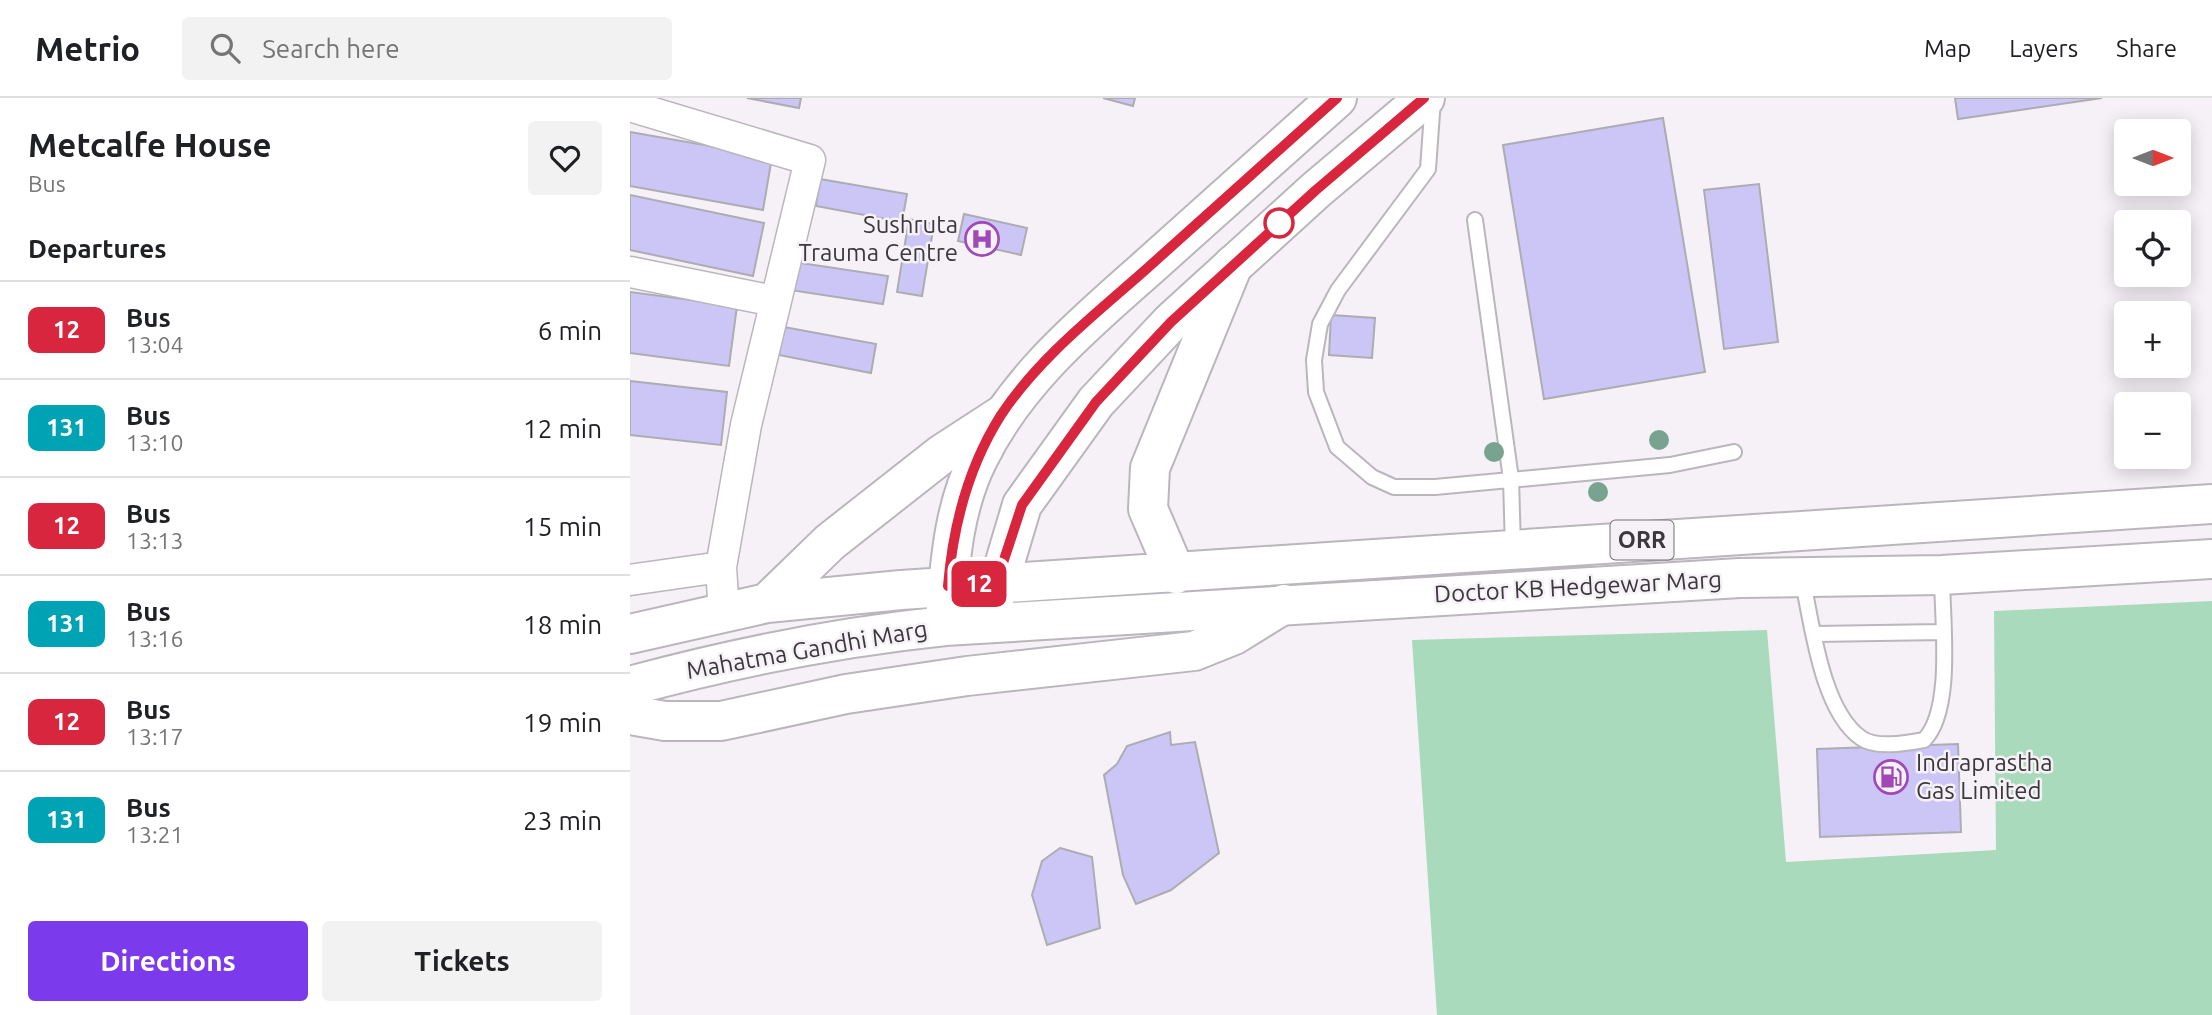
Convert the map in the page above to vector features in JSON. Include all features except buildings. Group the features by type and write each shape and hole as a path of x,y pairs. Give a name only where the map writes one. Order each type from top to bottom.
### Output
{"main road":[{"name":"Mahatma Gandhi Marg","path":"630,686 724,660 888,632 944,626 951,546 961,505 977,461 1002,415 1052,353 1337,98"},
{"path":"987,623 996,584 1022,505 1096,402 1171,322 1424,98"},
{"path":"1176,574 1148,509 1150,468 1233,265"},
{"path":"767,603 830,542 942,454 1002,415"},
{"name":"Doctor KB Hedgewar Marg","path":"996,584 2212,504"},
{"name":"Doctor KB Hedgewar Marg","path":"944,626 1740,578 1942,575 2212,559"},
{"name":"Mahatma Gandhi Marg","path":"630,634 767,603 996,584"},
{"path":"630,715 665,720 721,720 846,694 967,676 1194,651 1234,635 1284,604"}],"street":[{"path":"630,106 810,160 743,439 721,567 724,612"},
{"path":"630,272 774,301"},
{"path":"630,580 721,567"}],"lane":[{"path":"1433,98 1428,169 1338,290 1320,324 1314,360 1316,391 1338,447 1371,477 1394,487 1435,487 1670,465 1734,452"},
{"path":"1475,220 1511,479 1513,549"},
{"path":"1802,577 1825,679 1841,714 1861,738 1875,743 1924,740 1934,730 1942,707 1942,575"},
{"path":"1815,634 1942,632"}],"green space":[{"path":"2212,601 2212,1015 1437,1015 1412,640 1767,630 1786,862 1996,850 1994,611"}],"bus line":[{"name":"12","path":"1337,98 1052,353 1002,415 977,461 961,505 951,546 948,586 996,584 1022,505 1096,402 1171,322 1316,190 1424,98"}],"place":[{"name":"Sushruta Trauma Centre","path":"982,239"},
{"name":"Indraprastha Gas Limited","path":"1891,777"}]}
